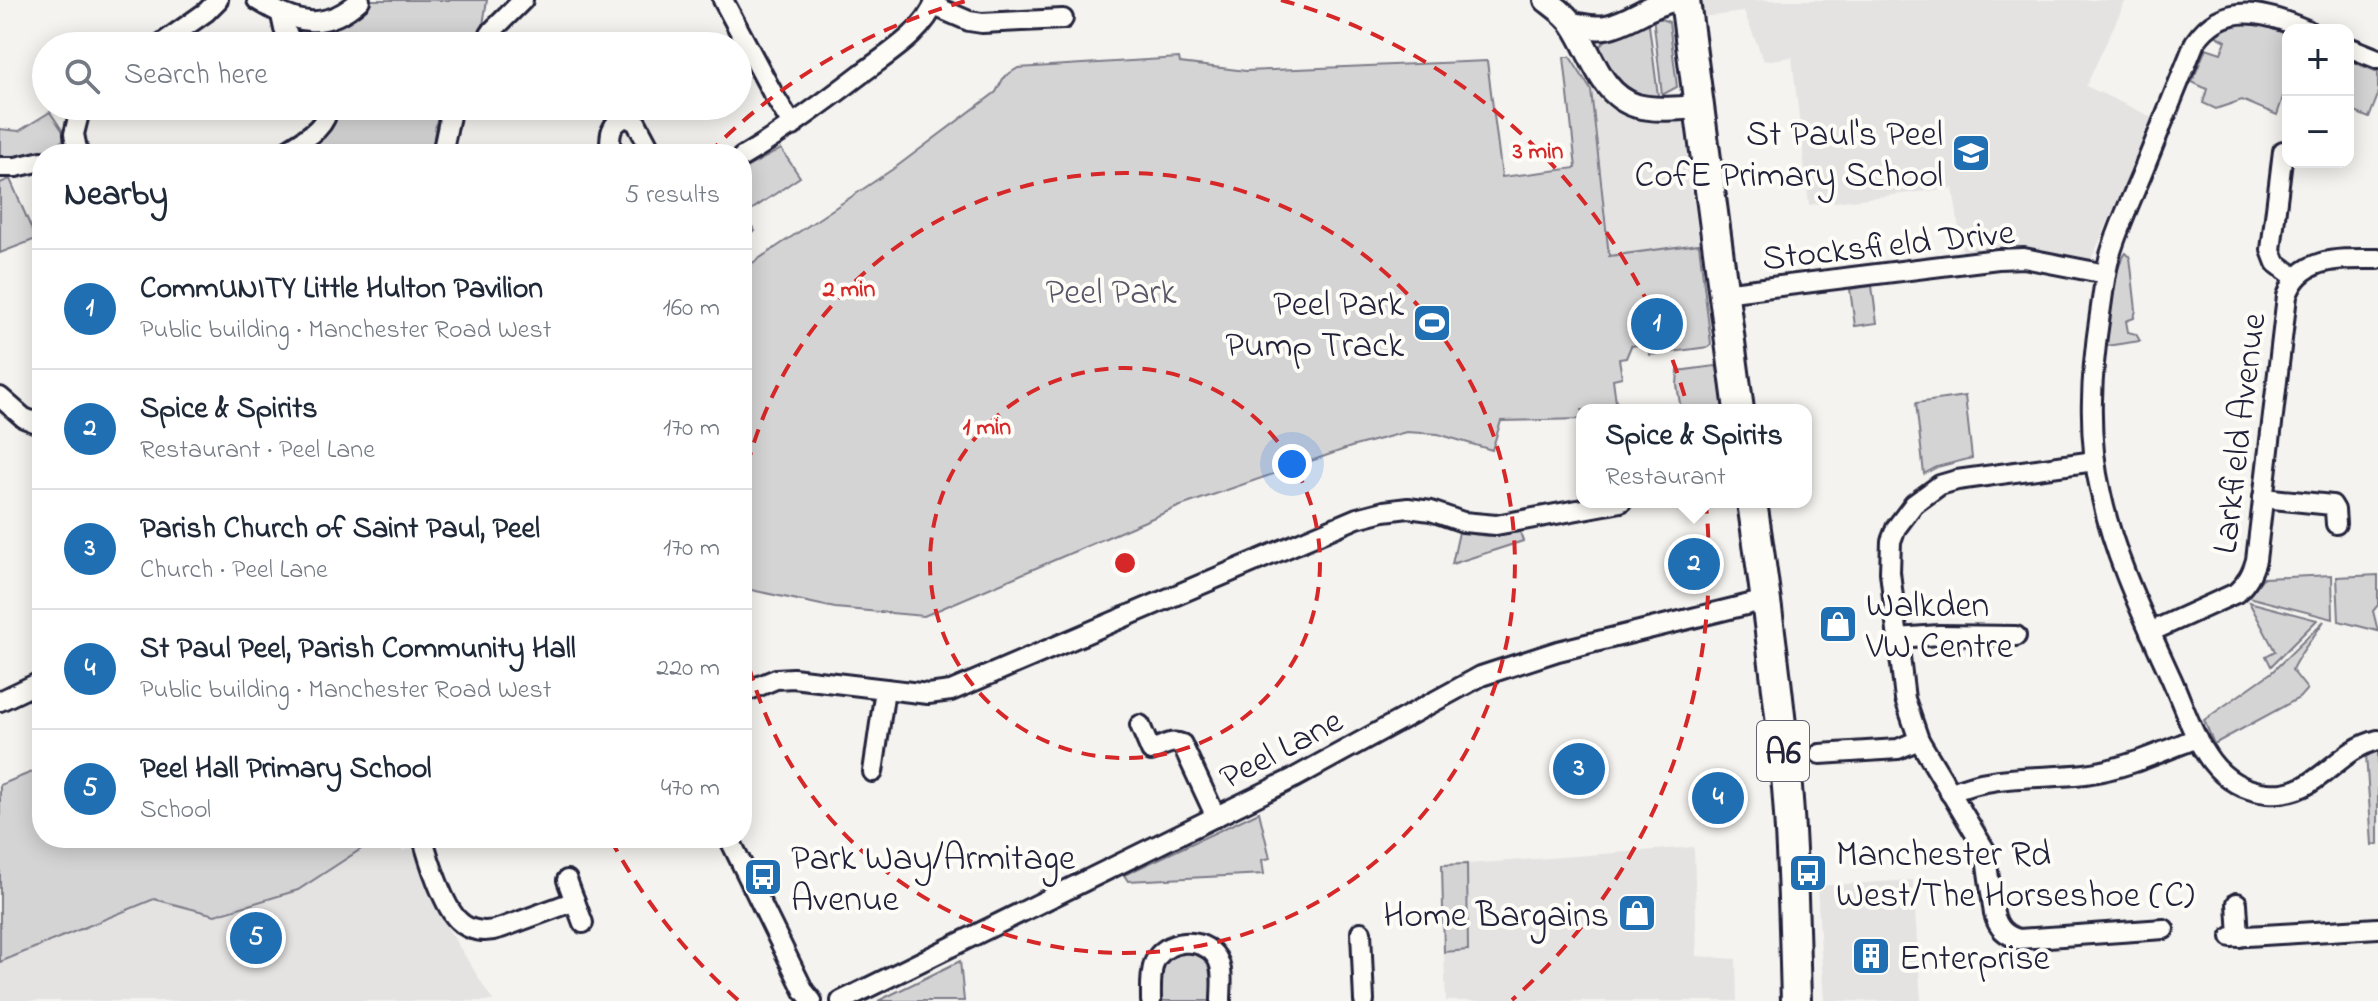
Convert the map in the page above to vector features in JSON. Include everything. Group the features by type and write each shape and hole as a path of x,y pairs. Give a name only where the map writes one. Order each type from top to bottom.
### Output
{"main road":[{"path":"1685,0 1738,404"},
{"name":"A6","path":"1753,508 1787,787 1796,1001"}],"street":[{"path":"180,32 218,0"},
{"path":"257,0 281,15 305,21 340,14 360,0"},
{"path":"492,32 523,0"},
{"path":"723,0 740,32"},
{"path":"1546,0 1573,24 1605,82 1624,100 1637,106 1662,109 1699,107"},
{"path":"1573,24 1605,27 1673,0"},
{"path":"752,151 793,126 905,39 925,21 935,3 969,21 997,24 1063,19"},
{"path":"2293,24 2257,9 2246,8 2226,12 2201,32 2117,234 2106,274 2091,396 2095,461 2103,504 2119,559 2197,738 2210,761 2229,781 2254,791 2297,790 2311,783 2350,751 2378,740"},
{"path":"281,15 286,32"},
{"path":"1033,21 1035,41"},
{"path":"2354,49 2378,59"},
{"path":"752,54 793,126"},
{"path":"72,144 76,120"},
{"path":"296,144 325,120"},
{"path":"444,144 449,120"},
{"path":"610,144 610,131 619,120"},
{"path":"632,120 648,144"},
{"name":"Larkfield Avenue","path":"2282,159 2271,250 2276,263 2296,278"},
{"path":"0,167 32,163"},
{"name":"Stocksfield Drive","path":"1723,293 1998,259 2037,260 2106,274"},
{"name":"Larkfield Avenue","path":"2150,632 2236,593 2253,571 2287,296 2296,278 2309,267 2331,259 2378,259"},
{"path":"0,397 32,421"},
{"path":"2095,461 1957,480 1940,485 1914,504 1896,528 1889,556 1905,699 1919,740 1985,850 1994,914 1997,924 2010,937 2019,939 2152,925"},
{"path":"2263,498 2332,505 2336,524"},
{"path":"752,689 776,679 793,678 928,694 951,691 1357,518 1408,508 1431,511 1463,522 1496,525 1588,508"},
{"name":"Peel Lane","path":"841,1001 1294,778 1481,676 1558,651 1766,600"},
{"path":"1898,638 1939,635 2009,640"},
{"path":"0,701 32,686"},
{"path":"873,772 885,689"},
{"path":"1140,725 1151,751 1171,742 1182,744 1216,817"},
{"path":"1950,793 1977,783 2087,773 2117,767 2197,738"},
{"path":"1820,754 1840,760 1898,749 1919,740"},
{"path":"427,848 452,913 473,929 491,931 575,901"},
{"path":"734,848 804,991 812,1001"},
{"path":"567,880 583,923"},
{"path":"2237,903 2235,937 2378,928"},
{"path":"1361,932 1364,1001"},
{"path":"1151,1001 1152,974 1158,956 1178,944 1191,942 1202,945 1218,959 1221,1001"}],"shaded area":[{"name":"St Paul's Peel CofE Primary School","path":"1700,0 2126,0 2086,86 2154,118 2091,260 2031,251 1963,256 1953,188 1809,205 1792,57 1764,61 1744,12 1702,17"},
{"path":"1591,90 1608,107 1629,117 1683,118 1699,244 1609,256"},
{"path":"1694,847 1697,956 1736,959 1737,1001 1446,1001 1444,952 1468,949 1467,864"},
{"path":"363,848 400,848 403,851 411,848 436,909 493,1001 0,1001 0,962 154,899 215,915 298,890"},
{"path":"1913,880 1921,1001 1824,1001 1817,886"}],"green space":[{"path":"371,0 487,0 483,25 478,32 299,32 357,13"},
{"path":"1653,16 1669,22 1677,87 1662,95"},
{"path":"1648,17 1658,96 1635,93 1619,84 1599,47 1611,35"},
{"path":"2254,21 2282,33 2282,100 2277,115 2242,100 2216,109 2203,103 2207,89 2192,82 2206,48 2221,53 2226,41 2213,34 2224,25"},
{"name":"Peel Park","path":"1564,57 1570,57 1591,90 1609,256 1699,244 1711,344 1708,347 1650,355 1645,344 1631,346 1626,358 1619,359 1622,377 1613,379 1616,404 1576,404 1576,419 1501,421 1492,450 1438,434 1406,432 1351,447 1178,507 924,616 835,608 752,590 752,263 896,167 996,92 1004,77 1018,68 1179,58 1180,63 1246,71 1487,61 1502,177 1576,168"},
{"path":"2354,62 2378,72 2378,95 2369,118 2354,112"},
{"path":"37,120 55,120 64,133 60,144 32,144 32,156 0,160 0,129 19,131"},
{"path":"437,120 433,144 310,144 334,122"},
{"path":"781,149 800,177 752,210 752,165"},
{"path":"10,179 32,230 32,241 0,253 0,183"},
{"path":"2126,253 2130,257 2136,310 2134,318 2126,321 2128,332 2136,334 2140,341 2106,346 2114,283"},
{"path":"1872,286 1877,323 1855,326 1850,289"},
{"path":"1717,367 1723,404 1680,404 1678,371"},
{"path":"1965,396 1972,458 1937,467 1924,474 1916,403"},
{"path":"1459,532 1487,536 1520,532 1523,541 1452,564"},
{"path":"2332,575 2333,619 2248,597 2263,578"},
{"path":"2378,575 2378,605 2373,611 2378,631 2339,621 2337,577"},
{"path":"2249,602 2317,620 2271,666 2266,656 2275,651"},
{"path":"2324,621 2292,670 2307,689 2299,698 2214,744 2204,720 2272,672"},
{"path":"2378,750 2378,844 2372,845 2366,754"},
{"path":"32,772 32,848 363,848 298,890 215,915 154,899 0,962 0,785"},
{"path":"1259,812 1270,858 1262,860 1264,874 1128,881 1124,875"},
{"path":"1467,864 1468,950 1444,952 1442,865"},
{"path":"1192,950 1210,965 1215,1001 1158,1001 1161,963 1175,952"},
{"path":"960,961 964,1001 878,1001"}],"place":[{"name":"St Paul's Peel CofE Primary School","path":"1971,153"},
{"name":"Peel Park Pump Track","path":"1432,323"},
{"name":"CommUNITY Little Hulton Pavilion","path":"1657,324"},
{"name":"Spice & Spirits","path":"1694,564"},
{"name":"Walkden VW Centre","path":"1838,624"},
{"name":"Parish Church of Saint Paul, Peel","path":"1579,769"},
{"name":"St Paul Peel, Parish Community Hall","path":"1718,798"},
{"name":"Manchester Rd West/The Horseshoe (C)","path":"1808,873"},
{"name":"Park Way/Armitage Avenue","path":"763,877"},
{"name":"Home Bargains","path":"1637,913"},
{"name":"Peel Hall Primary School","path":"256,938"},
{"name":"Enterprise","path":"1871,956"}]}
